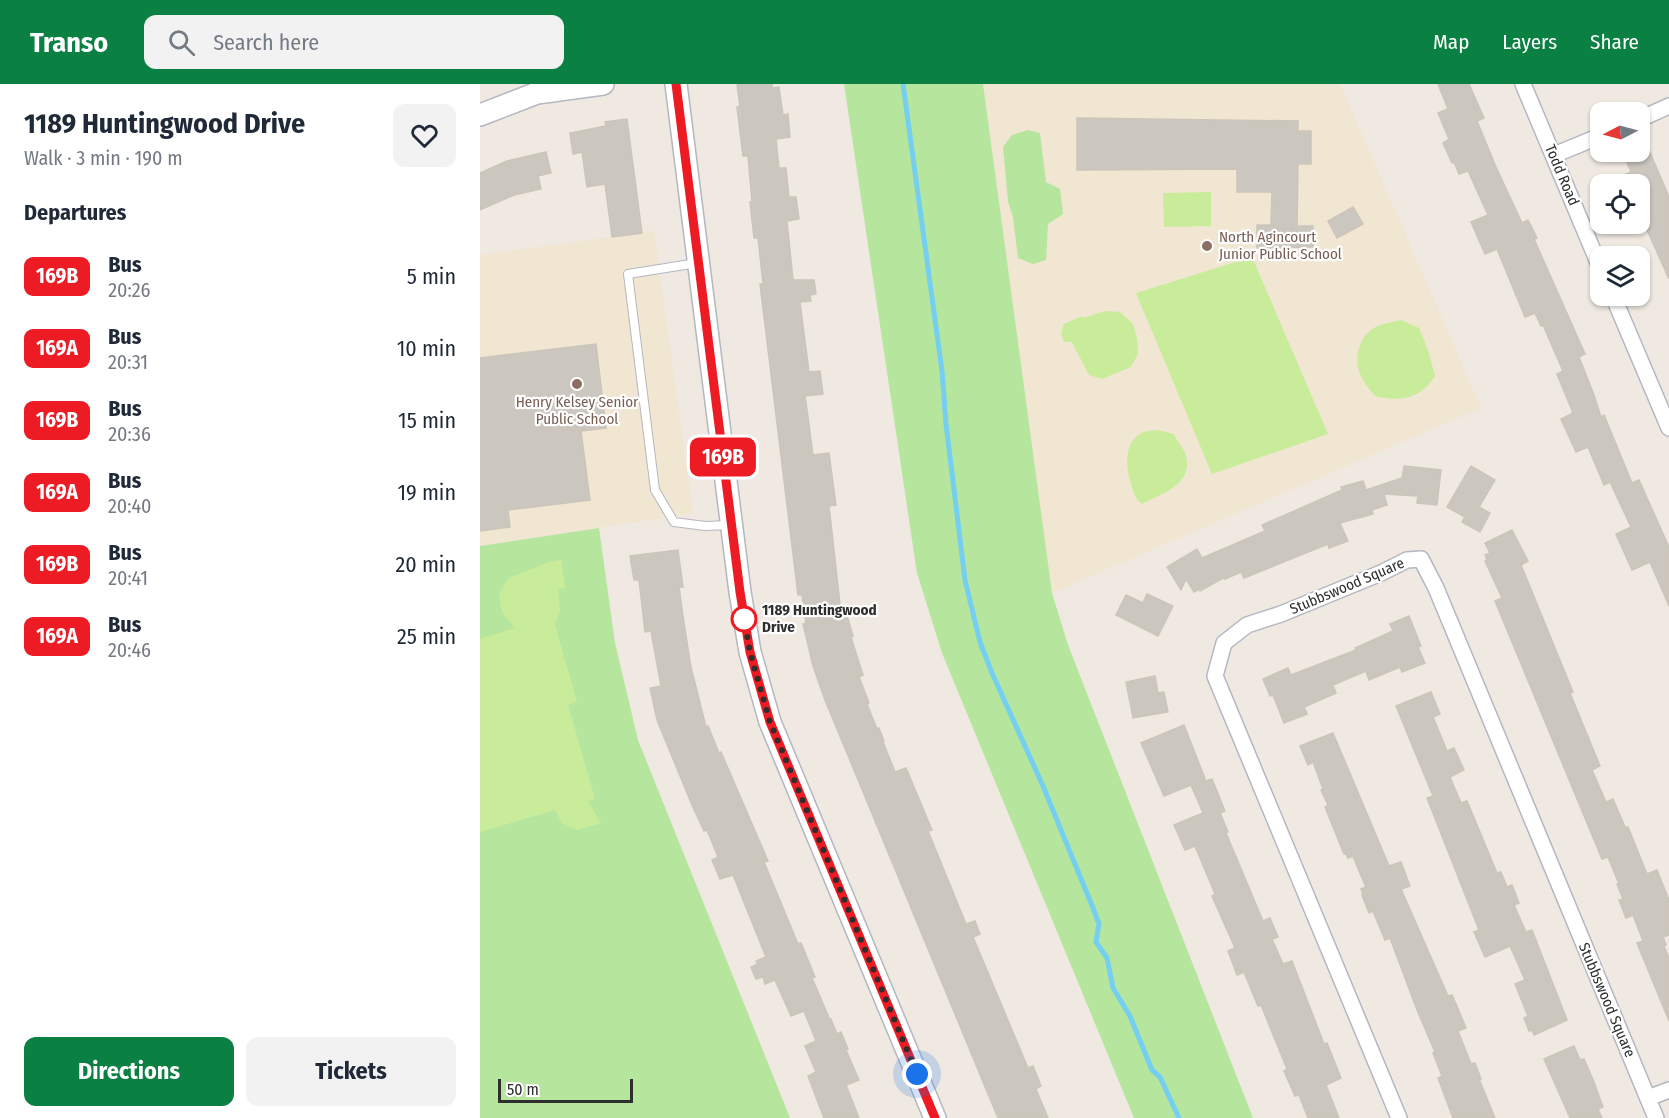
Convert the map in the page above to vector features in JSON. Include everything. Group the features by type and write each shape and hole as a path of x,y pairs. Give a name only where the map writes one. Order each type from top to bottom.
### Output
{"street":[{"path":"480,115 537,93 603,84"},
{"path":"676,84 731,525 750,652 770,722 935,1118"},
{"name":"Todd Road","path":"1523,84 1591,246"},
{"path":"1650,115 1669,106"},
{"path":"1554,155 1590,140"},
{"path":"1617,306 1669,428"},
{"name":"Stubbswood Square","path":"1399,1118 1215,676 1224,643 1247,625 1281,614 1407,560 1420,559 1436,588 1656,1118"},
{"path":"1648,1098 1669,1090"}],"lane":[{"path":"698,263 628,274 647,429 655,490 674,522 705,526 731,525"}],"shaded area":[{"name":"North Agincourt Junior Public School","path":"983,84 1340,84 1481,408 1052,593"},
{"name":"Henry Kelsey Senior Public School","path":"654,231 693,513 480,546 480,255"}],"green space":[{"path":"844,84 983,84 1052,593 1068,645 1253,1118 1134,1118 942,653 917,573"},
{"path":"1028,130 1040,133 1046,182 1060,189 1063,214 1048,224 1046,260 1033,264 1018,258 1013,217 1008,201 1003,147 1012,135"},
{"path":"1211,192 1211,226 1164,227 1163,193"},
{"path":"1252,257 1328,434 1212,474 1136,293"},
{"path":"1105,311 1120,312 1133,324 1138,354 1131,367 1102,379 1089,375 1072,342 1064,342 1061,333 1064,324 1082,316 1083,318"},
{"path":"1401,320 1419,328 1435,376 1423,390 1409,397 1393,399 1375,396 1359,371 1357,358 1360,345 1372,329"},
{"path":"1158,430 1174,434 1185,453 1187,466 1185,474 1174,487 1142,504 1133,489 1127,462 1128,454 1137,436 1146,431"},
{"path":"599,528 615,643 638,740 790,1118 480,1118 480,546"},
{"path":"561,560 565,588 558,589 560,611 555,625 577,702 568,705 595,799 588,801 601,823 577,830 562,823 555,810 480,832 480,639 515,628 502,612 499,594 509,578 549,562"}],"building":[{"path":"737,84 772,84 772,88 779,87 783,115 788,114 790,137 776,139 779,168 786,168 789,197 796,197 799,219 787,221 793,280 814,280 816,294 810,295 811,301 800,302 809,372 820,371 823,394 805,396 813,455 829,453 836,505 829,506 841,613 846,612 853,636 851,637 863,675 859,677 869,703 867,704 877,729 879,728 895,772 906,768 932,830 928,831 966,924 975,921 980,934 973,937 1028,1068 1033,1066 1041,1086 1036,1089 1048,1118 998,1118 813,666 803,624 806,623 802,595 798,595 760,284 763,284 758,238 754,238 748,156 743,156 737,107 740,107"},
{"path":"1438,84 1469,84 1484,118 1477,121 1496,167 1522,223 1528,220 1537,238 1534,239 1585,354 1579,357 1601,417 1604,415 1632,483 1639,480 1669,547 1669,606 1650,562 1632,570 1616,534 1631,527 1610,482 1604,485 1588,447 1576,452 1561,419 1573,413 1557,374 1563,371 1543,325 1541,326 1535,313 1525,317 1497,249 1485,254 1471,222 1488,215 1468,171 1459,174 1443,143 1449,139 1438,113 1448,109"},
{"path":"1077,118 1298,121 1298,131 1311,131 1311,164 1298,164 1297,226 1313,226 1313,247 1257,248 1257,225 1271,225 1272,192 1237,192 1237,169 1077,170"},
{"path":"627,119 642,233 612,237 605,184 587,187 582,152 573,154 570,133 606,126 605,122"},
{"path":"546,152 551,173 538,176 541,189 514,195 480,210 480,173 507,161"},
{"path":"1650,152 1669,197 1669,279 1649,234 1650,174 1626,174 1631,172 1627,162 1650,162"},
{"path":"1353,207 1363,224 1337,238 1328,221"},
{"name":"Henry Kelsey Senior Public School","path":"596,344 606,428 581,431 590,500 508,510 510,527 480,531 480,358"},
{"path":"1404,466 1441,470 1437,505 1417,503 1418,496 1384,494 1387,505 1372,510 1373,514 1340,523 1348,541 1329,548 1328,544 1244,578 1241,572 1225,579 1225,577 1200,591 1199,589 1194,592 1186,579 1181,590 1167,567 1197,549 1202,558 1265,531 1262,525 1342,490 1341,487 1363,481 1366,490 1402,478"},
{"path":"1471,466 1495,480 1479,507 1490,513 1480,532 1462,522 1465,517 1447,507"},
{"path":"1512,530 1528,561 1521,565 1573,692 1570,693 1600,766 1592,770 1606,802 1613,799 1625,827 1628,827 1647,874 1657,870 1669,900 1669,935 1663,937 1669,958 1669,1021 1637,943 1643,941 1633,915 1626,918 1619,900 1623,899 1617,884 1619,884 1608,857 1602,859 1495,601 1502,598 1485,561 1487,560 1485,555 1490,553 1485,543"},
{"path":"678,550 683,587 679,587 684,623 691,667 706,727 708,726 719,753 721,752 768,861 764,862 798,944 801,943 815,977 812,978 830,1020 837,1034 841,1032 848,1049 846,1050 859,1080 846,1085 859,1118 824,1118 808,1076 816,1072 805,1046 816,1041 804,1011 791,1016 775,980 765,984 763,977 756,979 751,967 758,964 756,961 766,957 733,875 720,879 712,860 718,857 707,830 704,831 692,805 657,720 650,688 661,686 651,631 645,632 639,580 634,580 630,556"},
{"path":"1147,594 1173,606 1158,636 1116,615 1126,595 1143,603"},
{"path":"1409,616 1425,663 1402,672 1400,667 1369,680 1366,671 1333,685 1336,693 1304,707 1307,714 1284,723 1273,695 1270,696 1263,679 1288,668 1291,675 1356,650 1355,648 1393,631 1390,624"},
{"path":"1155,676 1158,693 1164,692 1168,712 1133,718 1126,682"},
{"path":"1431,692 1440,714 1433,717 1447,751 1454,748 1464,770 1450,777 1461,803 1467,801 1497,873 1501,872 1507,887 1512,885 1519,903 1514,905 1526,932 1532,930 1567,1020 1534,1035 1532,1030 1529,1031 1524,1018 1528,1016 1515,984 1525,980 1510,946 1485,957 1474,932 1479,930 1427,798 1433,796 1396,706"},
{"path":"1184,725 1206,781 1212,779 1225,811 1220,813 1228,832 1226,833 1263,921 1270,918 1278,937 1272,939 1283,964 1292,961 1324,1044 1327,1043 1341,1078 1326,1085 1339,1118 1308,1118 1299,1095 1295,1096 1284,1071 1287,1069 1261,1005 1258,1006 1244,972 1237,975 1228,951 1235,948 1212,896 1215,894 1195,846 1185,850 1174,825 1203,813 1191,785 1164,796 1141,743"},
{"path":"1333,733 1389,866 1401,862 1410,886 1401,889 1448,996 1452,995 1466,1028 1458,1031 1471,1064 1475,1063 1495,1118 1453,1118 1438,1078 1442,1076 1433,1053 1435,1052 1390,938 1385,940 1373,911 1369,913 1361,889 1366,887 1353,856 1348,858 1344,854 1325,807 1328,805 1313,762 1308,765 1300,746"},
{"path":"1574,1046 1580,1060 1584,1059 1594,1082 1603,1107 1598,1109 1602,1118 1570,1118 1544,1059"}],"waterway":[{"path":"903,84 942,371 946,424 965,580 980,642 1093,908 1099,924 1096,942 1107,958 1113,988 1130,1016 1152,1070 1160,1077 1179,1118"}],"bus line":[{"name":"169B","path":"676,84 740,592 750,652 770,722 935,1118"}],"place":[{"name":"North Agincourt Junior Public School","path":"1207,246"},
{"name":"Henry Kelsey Senior Public School","path":"577,384"},
{"name":"1189 Huntingwood Drive","path":"744,619"}],"route":[{"path":"744,619 743,612 750,652 770,722 917,1074"}]}
